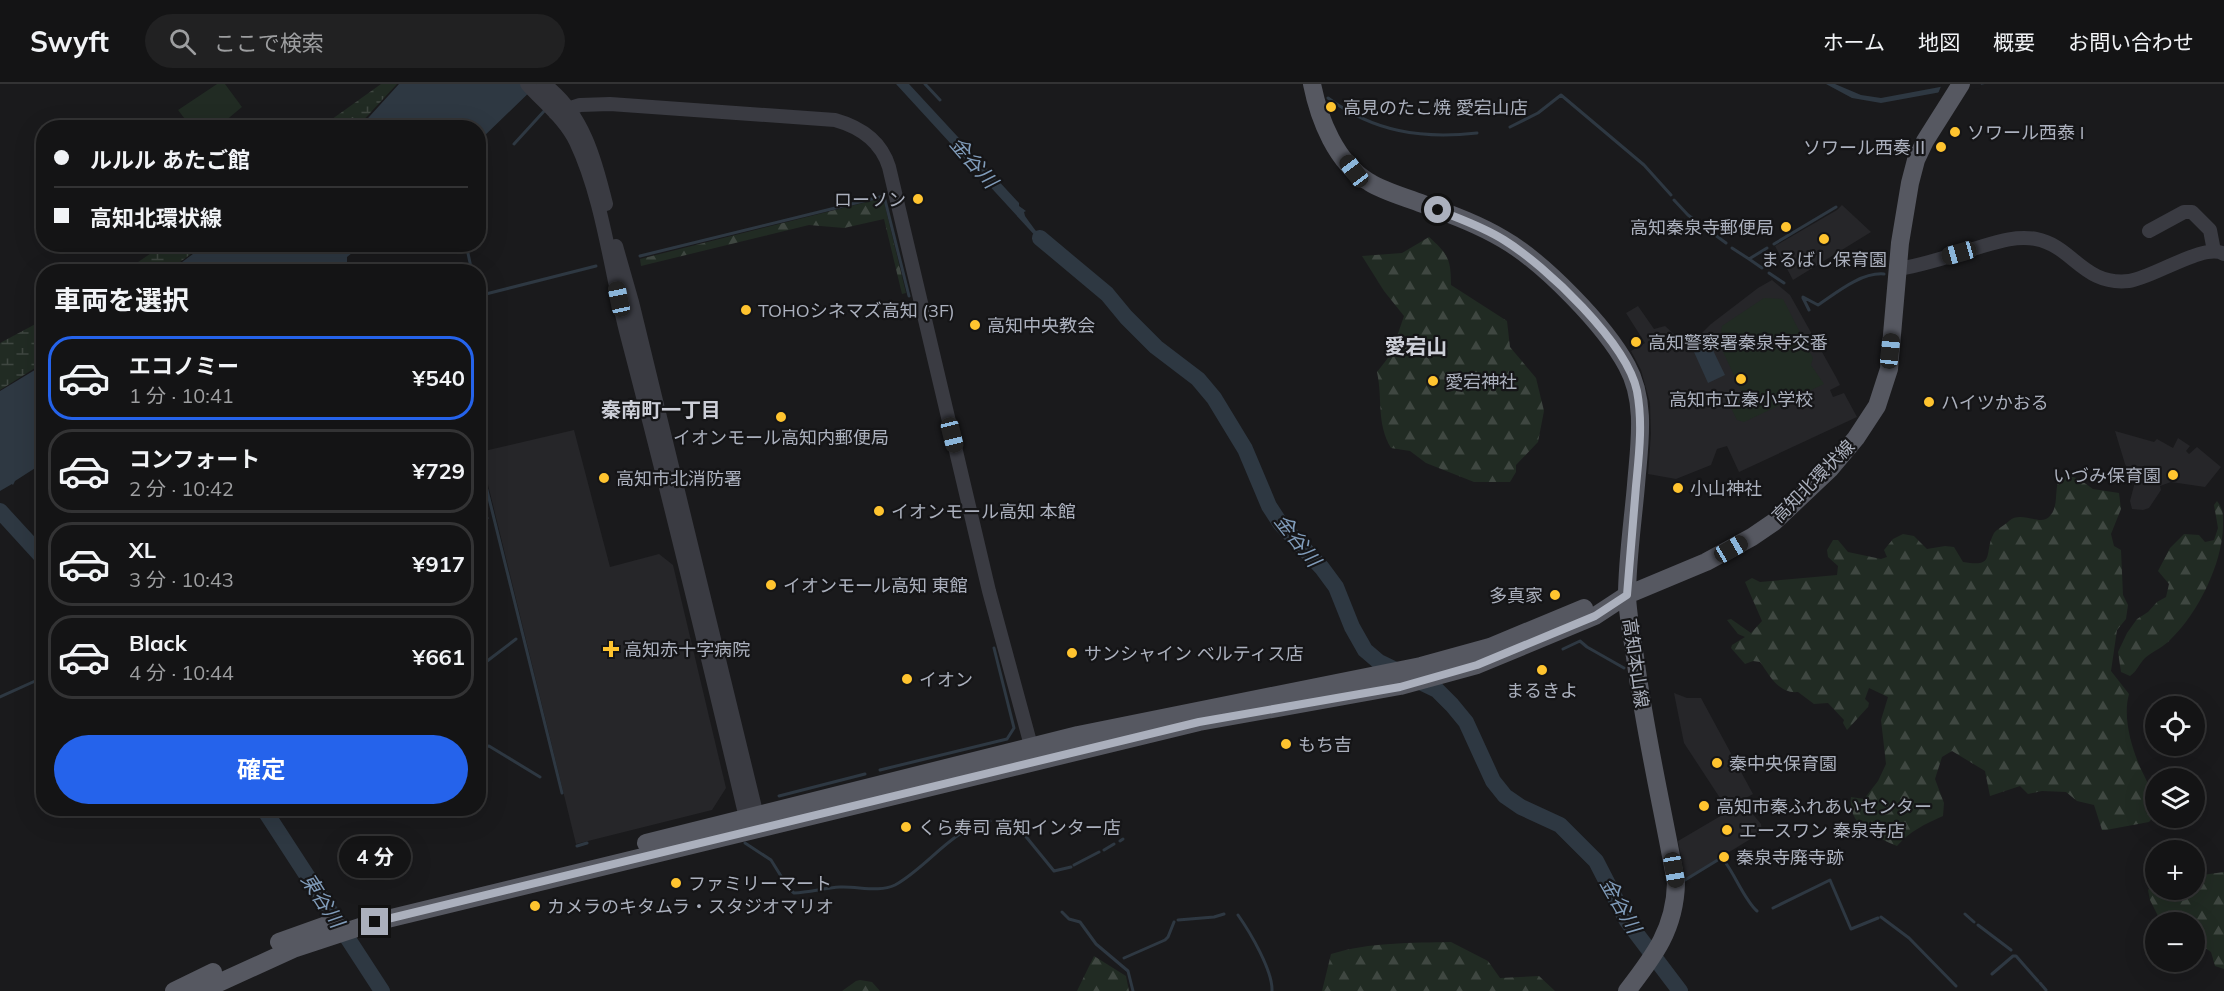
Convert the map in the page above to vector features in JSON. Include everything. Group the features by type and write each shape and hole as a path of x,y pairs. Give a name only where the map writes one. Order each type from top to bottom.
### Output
{"main road":[{"name":"高知本山線","path":"1312,84 1317,109 1326,131 1354,171 1369,182 1468,222 1518,249 1550,275 1605,332 1619,351 1634,382 1640,425 1627,595 1643,719 1676,883 1673,915 1652,956 1627,991"},
{"name":"高知北環状線","path":"174,991 256,951 339,927 582,871 752,821 1033,754 1196,710 1401,675 1490,647 1594,603 1627,595 1706,562 1752,537 1797,502 1826,474 1856,438 1877,406 1889,369 1905,208 1916,160 1933,126 1958,89"},
{"name":"高知北環状線","path":"1401,675 1429,679 1477,665 1608,609 1627,595"},
{"name":"高知北環状線","path":"201,991 339,927"}],"street":[{"path":"534,86 555,93 566,124 576,141 591,184 621,311 752,821"},
{"path":"562,110 580,105 610,104 834,120 862,131 881,150 891,175 989,591 1033,754"},
{"path":"1898,269 2022,237 2048,243 2091,273 2101,278 2117,281 2138,279 2219,253 2210,230 2192,212 2184,212 2149,231"}],"shaded area":[{"name":"まるばし保育園","path":"1842,205 1871,232 1793,280 1775,246"},
{"name":"高知市立秦小学校","path":"1772,280 1790,295 1836,377 1840,385 1830,390 1833,397 1844,393 1857,417 1739,472 1727,446 1717,449 1711,465 1676,479 1648,474 1651,434 1650,403 1641,370 1631,351 1645,343 1626,313 1638,306 1654,329 1665,326 1684,343 1690,345 1711,324"},
{"name":"高知赤十字病院","path":"574,430 610,567 659,554 673,565 726,788 712,810 576,844 486,476 486,451"},
{"name":"いづみ保育園","path":"2115,431 2154,442 2157,439 2173,448 2178,438 2190,446 2186,451 2189,454 2197,447 2221,467 2205,487 2171,482 2160,486 2161,490 2149,508 2132,509 2130,501 2135,482 2125,464"},
{"path":"1674,693 1687,698 1701,698 1753,794 1731,806 1745,805 1761,824 1762,832 1685,879 1678,841 1729,811 1730,806 1720,798 1684,743"}],"green space":[{"path":"217,84 225,84 242,107 226,120 186,120 178,110"},
{"path":"381,84 397,84 364,120 331,120"},
{"path":"883,198 906,293 902,294 884,219 844,228 809,225 641,266 640,259"},
{"path":"1429,237 1447,258 1451,285 1507,321 1510,347 1536,378 1544,411 1538,442 1516,465 1516,472 1510,482 1474,482 1426,463 1410,451 1391,448 1383,429 1377,372 1391,354 1404,316 1384,291 1362,256 1402,253"},
{"path":"153,252 194,252 177,264 135,264"},
{"path":"1764,298 1783,299 1813,358 1811,365 1824,384 1744,422 1737,420 1730,406 1744,397 1719,343 1722,326"},
{"path":"36,324 36,367 0,390 0,343"},
{"path":"2067,475 2079,479 2093,489 2119,493 2121,509 2111,534 2114,546 2121,550 2123,595 2128,605 2126,619 2117,630 2111,671 2129,694 2127,719 2130,737 2145,778 2145,823 2102,830 2094,805 2077,801 2066,792 2042,791 2028,794 2020,786 1990,796 1985,771 1952,751 1942,757 1935,779 1944,803 1943,816 1913,832 1897,846 1872,834 1858,823 1851,807 1851,797 1864,799 1878,781 1886,764 1881,720 1888,697 1869,688 1865,699 1869,703 1868,707 1847,730 1843,723 1844,720 1828,703 1814,704 1798,692 1791,692 1780,687 1760,662 1753,661 1745,664 1731,648 1745,637 1738,634 1727,620 1731,619 1751,633 1762,621 1745,582 1752,578 1760,582 1837,575 1838,566 1828,557 1827,550 1833,540 1838,540 1848,552 1881,559 1887,557 1884,550 1893,539 1903,534 1914,536 1927,549 1954,547 1963,562 1981,563 1987,557 1994,533 2009,521 2019,517 2041,520 2049,517 2054,508 2060,477"},
{"path":"2217,501 2223,513 2222,541 2213,572 2199,602 2168,642 2145,658 2130,676 2121,672 2118,652 2127,633 2137,619 2166,597 2169,584 2158,571 2170,548 2184,534 2199,535 2205,542 2214,540 2218,528 2214,505"},
{"path":"2224,872 2224,969 2215,966 2211,952 2205,948 2205,912 2156,912 2150,900 2205,900 2205,875"},
{"path":"1451,942 1488,961 1500,978 1539,976 1555,991 1322,991 1331,954 1376,945"},
{"path":"1094,956 1126,976 1129,991 1077,991"},
{"path":"860,980 872,982 880,991 842,991"}],"water":[{"path":"399,84 538,84 486,134 486,120 366,120"},
{"path":"896,84 909,84 1026,211 1025,216 1040,235 1059,249 1054,253 1039,240"},
{"path":"1826,84 1835,84 1861,95 1881,98 1956,84 1985,84 1881,103 1852,98"},
{"path":"196,252 353,252 347,257 347,264 179,264"},
{"path":"1710,344 1725,375 1708,383 1694,352"},
{"path":"36,369 36,468 15,481 13,485 0,491 0,391"}],"pier":[{"path":"1942,84 1981,84 1980,88 1937,96"}],"waterway":[{"path":"925,84 940,100"},
{"path":"1510,127 1538,113 1561,95 1644,165 1671,195"},
{"path":"1328,98 1345,110 1381,126 1417,134 1477,133"},
{"path":"514,144 546,109"},
{"path":"640,256 884,196 909,296"},
{"path":"1674,200 1688,215 1726,243"},
{"path":"1774,244 1836,207"},
{"name":"金谷川","path":"1040,238 1107,294 1156,347 1198,379 1214,398 1245,449 1269,506 1280,523 1322,568 1336,587 1352,627 1365,650 1379,662 1437,690 1452,705 1466,722 1493,781 1505,796 1521,807 1560,825 1596,861 1627,921 1680,991"},
{"path":"1732,248 1749,259 1767,248"},
{"path":"468,252 470,264"},
{"path":"1749,259 1762,268"},
{"path":"486,294 596,266"},
{"path":"1769,273 1784,283"},
{"path":"1803,297 1818,305 1858,280 1875,274 1884,274"},
{"path":"1803,298 1809,310"},
{"path":"486,486 562,793"},
{"name":"東谷川","path":"0,511 36,550"},
{"path":"486,662 516,639"},
{"path":"1563,649 1580,641 1624,668"},
{"path":"880,770 1007,739 1014,728 994,648"},
{"path":"0,697 36,681"},
{"path":"486,746 540,777"},
{"path":"779,796 865,774"},
{"name":"東谷川","path":"268,816 382,991"},
{"path":"745,843 771,860 789,889 794,893 840,887 882,889 895,885 907,877 963,832 990,821"},
{"path":"1011,824 1023,833 1054,871 1071,867"},
{"path":"577,846 587,843"},
{"path":"1104,850 1114,844"},
{"path":"1074,865 1099,852"},
{"path":"1685,880 1721,858 1757,911"},
{"path":"1773,908 1830,880 1851,929 1878,918"},
{"path":"1062,912 1069,919 1080,922 1096,944 1128,971 1133,991"},
{"path":"1178,920 1224,914"},
{"path":"1965,914 1974,922"},
{"path":"1238,915 1265,963 1272,991"},
{"path":"1881,917 1909,938 1956,986"},
{"path":"1124,958 1165,940 1174,922"},
{"path":"1978,925 2011,950"},
{"path":"1992,974 2016,956 2038,981"},
{"path":"2040,983 2046,990"}],"place":[{"name":"高見のたこ焼 愛宕山店","path":"1331,107"},
{"name":"ソワール西泰 I","path":"1955,132"},
{"name":"ソワール西奏Ⅱ","path":"1941,147"},
{"name":"ローソン","path":"918,199"},
{"name":"高知秦泉寺郵便局","path":"1786,227"},
{"name":"まるばし保育園","path":"1824,239"},
{"name":"TOHOシネマズ高知 (3F)","path":"746,310"},
{"name":"高知中央教会","path":"975,325"},
{"name":"高知警察署秦泉寺交番","path":"1636,342"},
{"name":"高知市立秦小学校","path":"1741,379"},
{"name":"愛宕神社","path":"1433,381"},
{"name":"ハイツかおる","path":"1929,402"},
{"name":"イオンモール高知内郵便局","path":"781,417"},
{"name":"いづみ保育園","path":"2173,475"},
{"name":"高知市北消防署","path":"604,478"},
{"name":"小山神社","path":"1678,488"},
{"name":"イオンモール高知 本館","path":"879,511"},
{"name":"イオンモール高知 東館","path":"771,585"},
{"name":"多真家","path":"1555,595"},
{"name":"高知赤十字病院","path":"611,649"},
{"name":"サンシャイン ベルティス店","path":"1072,653"},
{"name":"まるきよ","path":"1542,670"},
{"name":"イオン","path":"907,679"},
{"name":"もち吉","path":"1286,744"},
{"name":"秦中央保育園","path":"1717,763"},
{"name":"高知市秦ふれあいセンター","path":"1704,806"},
{"name":"くら寿司 高知インター店","path":"906,827"},
{"name":"エースワン 秦泉寺店","path":"1727,830"},
{"name":"秦泉寺廃寺跡","path":"1724,857"},
{"name":"ファミリーマート","path":"676,883"},
{"name":"カメラのキタムラ・スタジオマリオ","path":"535,906"}],"district":[{"name":"愛宕山","path":"1416,346"},
{"name":"秦南町一丁目","path":"661,409"}],"route":[{"path":"375,922 1199,722 1400,687 1477,665 1608,609 1627,595 1640,443 1639,403 1631,372 1605,332 1550,275 1503,239 1438,210"}]}
